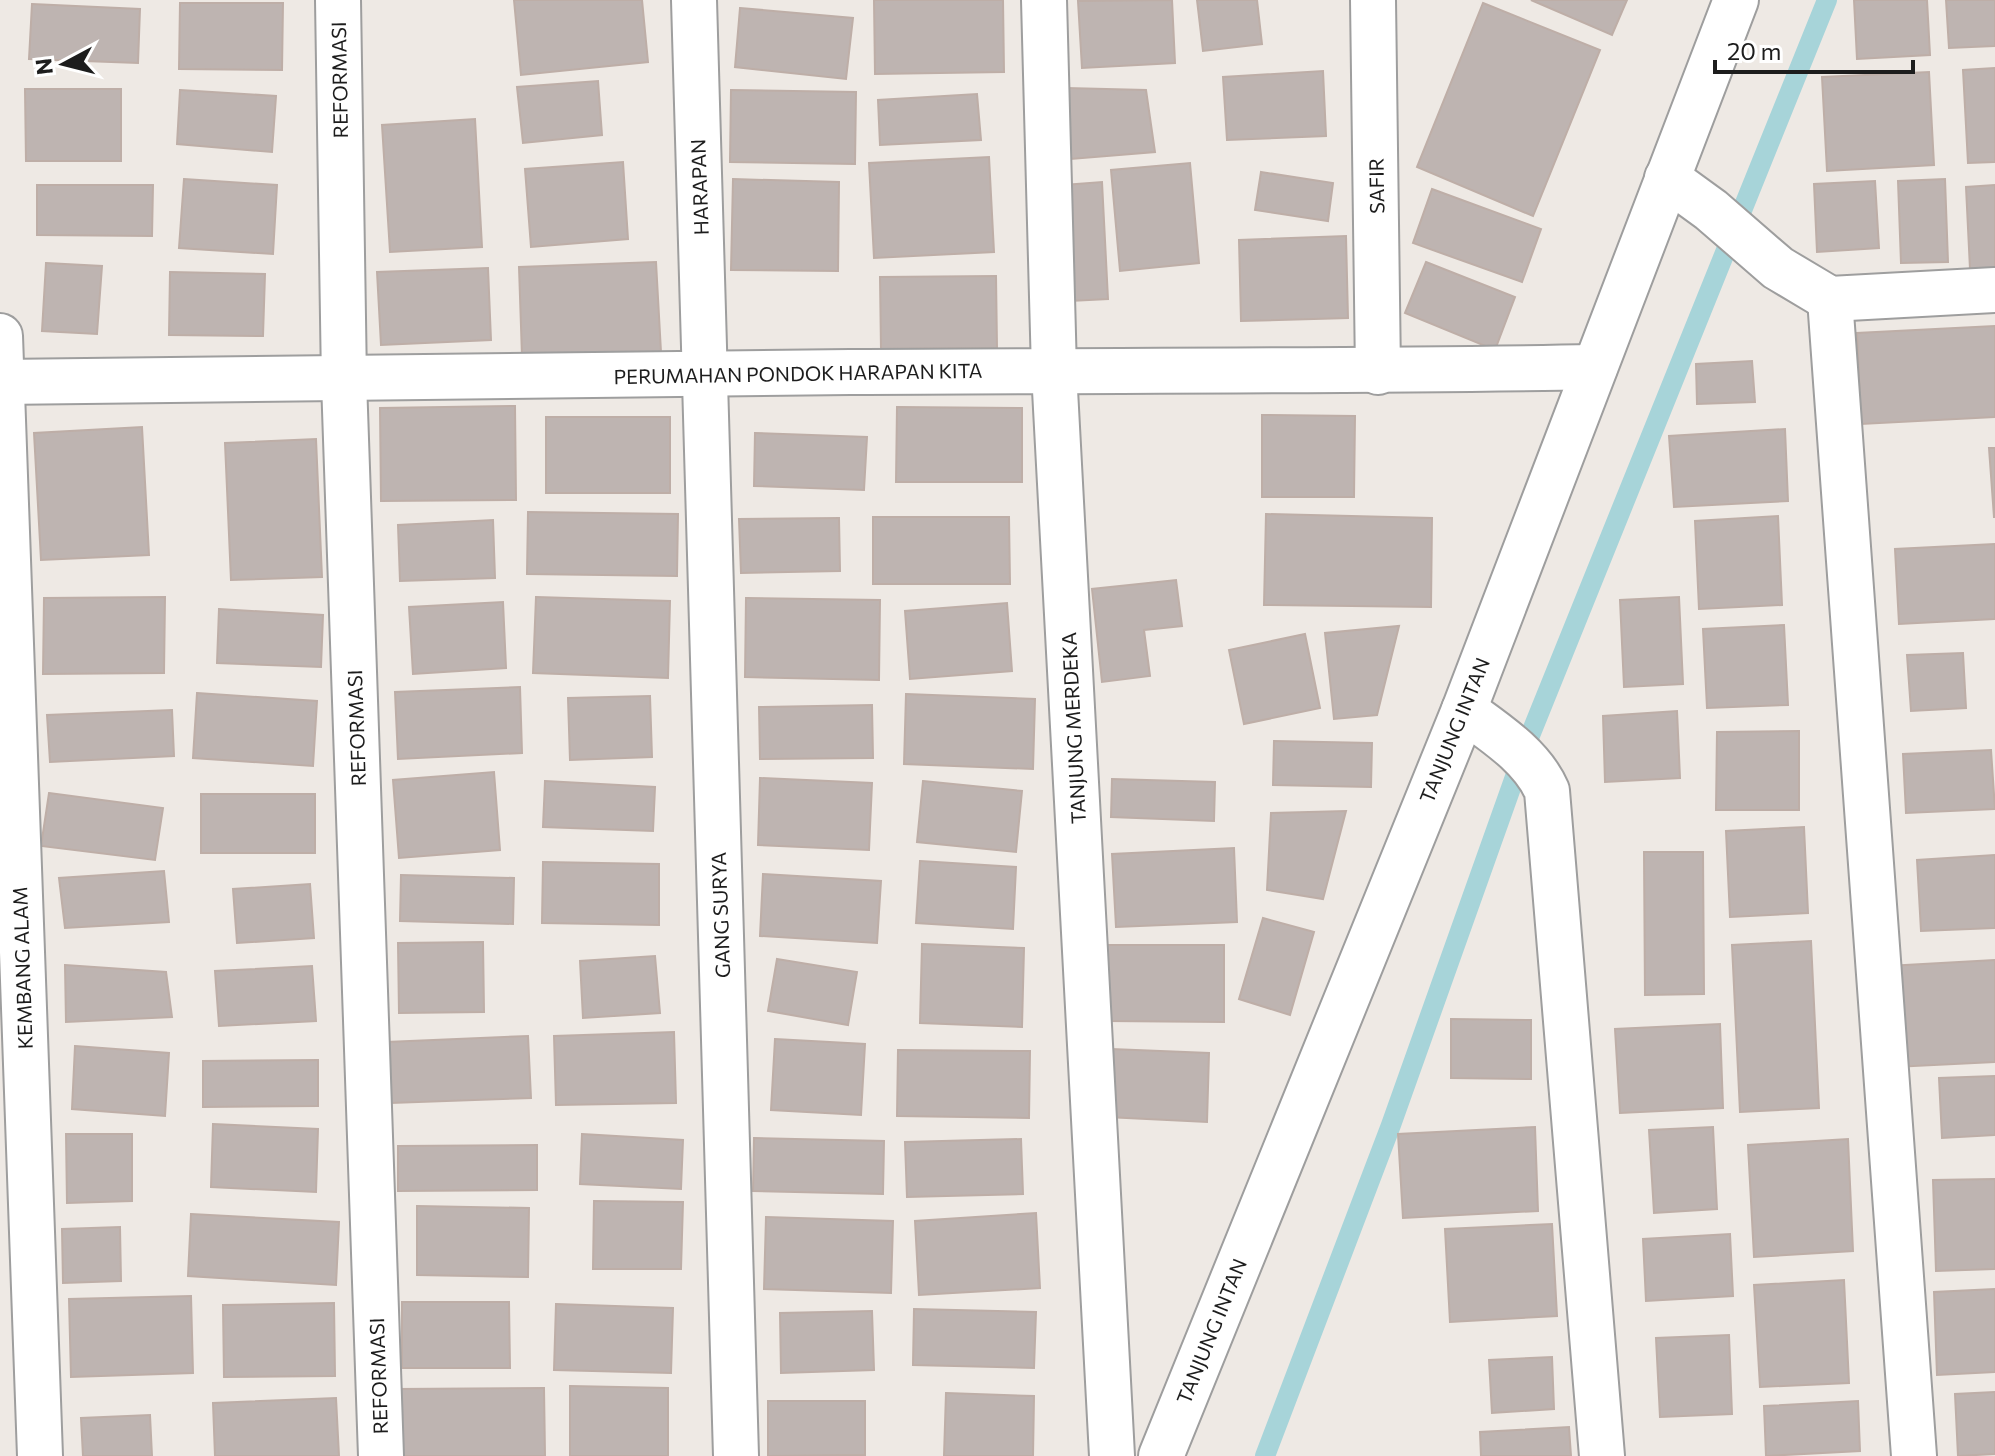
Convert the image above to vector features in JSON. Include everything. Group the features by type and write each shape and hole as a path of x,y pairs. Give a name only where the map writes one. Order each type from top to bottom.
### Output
{"street":[{"name":"REFORMASI","path":"338,0 344,381 381,1456"},
{"name":"HARAPAN","path":"694,0 705,374"},
{"name":"TANJUNG MERDEKA","path":"1044,0 1054,371 1112,1456"},
{"name":"SAFIR","path":"1373,0 1378,372"},
{"name":"TANJUNG INTAN","path":"1161,1456 1479,721 1595,367 1736,0"},
{"path":"1667,178 1711,210 1778,268 1830,299 1995,290"},
{"path":"1830,299 1914,1456"},
{"name":"KEMBANG ALAM","path":"0,336 40,1456"},
{"name":"PERUMAHAN PONDOK HARAPAN KITA","path":"0,382 344,381 1054,371 1378,372 1595,367"},
{"name":"GANG SURYA","path":"705,374 736,1456"},
{"path":"1479,721 1540,774 1547,791 1602,1456"}],"building":[{"path":"514,0 642,0 648,62 521,75"},
{"path":"874,0 1003,0 1004,72 875,74"},
{"path":"1172,0 1175,63 1082,68 1078,1"},
{"path":"1197,0 1257,0 1262,44 1203,51"},
{"path":"1531,0 1627,0 1612,35"},
{"path":"1854,0 1927,0 1930,55 1857,59"},
{"path":"1946,0 1995,0 1995,46 1949,48"},
{"path":"180,3 283,3 282,70 179,69"},
{"path":"1483,3 1600,50 1533,216 1417,167"},
{"path":"32,4 140,9 138,63 29,59"},
{"path":"740,8 853,18 846,79 735,67"},
{"path":"1995,68 1995,162 1968,163 1963,70"},
{"path":"1323,71 1326,136 1227,140 1223,77"},
{"path":"1929,72 1934,165 1827,171 1822,77"},
{"path":"598,81 602,135 523,143 517,87"},
{"path":"1066,88 1146,90 1155,152 1071,159"},
{"path":"25,89 121,89 121,161 26,161"},
{"path":"180,90 276,96 272,152 177,144"},
{"path":"731,90 856,92 855,164 730,162"},
{"path":"977,94 981,140 880,145 878,100"},
{"path":"475,119 482,247 390,252 382,125"},
{"path":"989,157 994,252 874,258 869,163"},
{"path":"623,162 628,239 531,247 525,169"},
{"path":"1190,163 1199,263 1120,271 1111,170"},
{"path":"1261,172 1333,183 1328,221 1255,210"},
{"path":"184,179 277,185 273,254 179,248"},
{"path":"733,179 839,182 838,271 731,270"},
{"path":"1945,179 1948,262 1901,263 1898,181"},
{"path":"1875,181 1879,248 1817,252 1814,184"},
{"path":"1102,182 1108,299 1070,301 1064,185"},
{"path":"37,185 153,185 152,236 37,235"},
{"path":"1995,185 1995,268 1970,269 1966,187"},
{"path":"1432,189 1541,229 1522,282 1413,243"},
{"path":"1346,236 1348,318 1241,321 1239,240"},
{"path":"656,262 661,352 522,356 519,267"},
{"path":"1426,262 1515,297 1495,350 1405,313"},
{"path":"46,263 102,266 97,334 42,331"},
{"path":"488,268 491,340 381,345 377,272"},
{"path":"170,272 265,274 263,336 169,335"},
{"path":"996,276 997,348 881,349 880,277"},
{"path":"1995,326 1995,417 1861,424 1857,333"},
{"path":"1752,361 1755,402 1697,404 1696,364"},
{"path":"515,406 516,500 381,501 380,408"},
{"path":"897,407 1022,408 1022,482 896,482"},
{"path":"1262,415 1355,416 1354,497 1262,497"},
{"path":"546,417 670,417 670,493 546,493"},
{"path":"142,427 149,555 41,560 34,433"},
{"path":"1785,429 1788,501 1674,507 1669,436"},
{"path":"755,433 867,437 864,490 754,486"},
{"path":"316,439 322,577 231,580 225,443"},
{"path":"1989,448 1995,448 1995,517 1994,517"},
{"path":"528,512 678,514 677,576 527,574"},
{"path":"1266,514 1432,518 1431,607 1264,605"},
{"path":"1778,516 1782,605 1699,609 1695,521"},
{"path":"873,517 1009,517 1010,584 873,584"},
{"path":"839,518 840,571 741,573 739,519"},
{"path":"493,520 495,578 400,581 398,525"},
{"path":"1995,544 1995,619 1899,624 1895,549"},
{"path":"1176,580 1182,626 1144,630 1150,676 1102,682 1092,589"},
{"path":"165,597 164,673 43,674 44,598"},
{"path":"536,597 670,601 668,678 533,673"},
{"path":"1679,597 1683,684 1624,687 1620,600"},
{"path":"746,598 880,600 879,680 745,677"},
{"path":"503,602 506,668 413,674 409,607"},
{"path":"1007,603 1012,671 910,679 905,611"},
{"path":"219,609 323,615 321,667 217,663"},
{"path":"1784,625 1788,705 1707,708 1703,629"},
{"path":"1399,626 1377,715 1334,719 1325,633"},
{"path":"1305,634 1320,708 1244,724 1229,650"},
{"path":"1963,653 1966,708 1911,711 1907,655"},
{"path":"520,687 522,753 398,759 395,692"},
{"path":"197,693 317,701 313,766 193,758"},
{"path":"906,694 1035,699 1033,769 904,764"},
{"path":"650,696 652,757 570,760 568,698"},
{"path":"872,705 873,758 760,759 759,707"},
{"path":"172,710 174,756 50,762 47,715"},
{"path":"1677,711 1680,778 1605,782 1603,716"},
{"path":"1799,731 1799,810 1716,810 1717,732"},
{"path":"1274,741 1372,743 1371,787 1273,785"},
{"path":"1991,750 1995,809 1906,813 1903,754"},
{"path":"494,772 500,850 399,858 393,780"},
{"path":"760,778 872,783 869,850 758,845"},
{"path":"1112,779 1215,782 1214,821 1111,817"},
{"path":"545,781 655,787 653,831 543,827"},
{"path":"923,781 1022,791 1016,852 917,842"},
{"path":"49,793 163,808 155,860 41,846"},
{"path":"201,794 315,794 315,853 201,853"},
{"path":"1346,811 1323,899 1267,890 1271,813"},
{"path":"1804,827 1808,913 1730,917 1726,831"},
{"path":"1234,848 1237,922 1116,927 1112,854"},
{"path":"1644,852 1703,852 1704,994 1645,995"},
{"path":"1995,855 1995,928 1921,931 1917,860"},
{"path":"920,861 1016,867 1013,929 916,923"},
{"path":"543,862 659,864 659,925 542,923"},
{"path":"164,871 169,922 65,928 59,878"},
{"path":"763,874 881,881 877,943 760,936"},
{"path":"401,875 514,878 513,924 400,921"},
{"path":"310,884 314,938 237,943 233,889"},
{"path":"1263,918 1314,932 1290,1015 1239,999"},
{"path":"1811,941 1819,1108 1740,1112 1732,945"},
{"path":"483,942 484,1012 399,1013 398,943"},
{"path":"922,944 1024,948 1022,1027 920,1023"},
{"path":"1106,945 1224,945 1224,1022 1106,1021"},
{"path":"655,956 660,1013 583,1018 580,961"},
{"path":"777,959 857,972 848,1025 768,1011"},
{"path":"1995,960 1995,1062 1894,1067 1888,966"},
{"path":"65,965 166,972 172,1017 66,1022"},
{"path":"312,966 316,1021 219,1026 215,971"},
{"path":"1451,1019 1531,1020 1531,1079 1451,1078"},
{"path":"1720,1024 1723,1108 1620,1113 1615,1029"},
{"path":"674,1032 676,1103 556,1105 554,1036"},
{"path":"528,1036 531,1098 391,1103 387,1042"},
{"path":"775,1039 865,1044 861,1115 771,1110"},
{"path":"75,1046 169,1053 165,1116 72,1109"},
{"path":"1111,1049 1209,1053 1207,1122 1107,1117"},
{"path":"898,1050 1030,1051 1029,1118 897,1116"},
{"path":"318,1060 318,1106 203,1107 203,1061"},
{"path":"1995,1076 1995,1135 1942,1138 1939,1078"},
{"path":"213,1124 318,1129 316,1192 211,1187"},
{"path":"1535,1127 1538,1211 1403,1218 1398,1134"},
{"path":"1713,1127 1717,1209 1654,1213 1649,1130"},
{"path":"66,1134 132,1134 132,1201 67,1203"},
{"path":"582,1134 683,1140 681,1189 580,1184"},
{"path":"754,1138 884,1141 883,1194 753,1191"},
{"path":"1021,1139 1023,1194 907,1197 905,1142"},
{"path":"1848,1139 1853,1251 1754,1257 1748,1145"},
{"path":"537,1145 537,1190 398,1191 398,1146"},
{"path":"1995,1179 1995,1269 1936,1271 1933,1180"},
{"path":"594,1201 683,1202 681,1269 593,1269"},
{"path":"417,1206 529,1208 528,1277 417,1275"},
{"path":"1036,1213 1040,1288 919,1295 915,1221"},
{"path":"191,1214 339,1222 336,1285 188,1276"},
{"path":"766,1217 893,1221 891,1293 764,1289"},
{"path":"1552,1224 1557,1316 1450,1322 1445,1229"},
{"path":"120,1227 121,1281 63,1283 62,1229"},
{"path":"1730,1234 1733,1296 1646,1301 1643,1239"},
{"path":"1844,1280 1849,1383 1760,1387 1754,1285"},
{"path":"1995,1289 1995,1372 1937,1375 1934,1292"},
{"path":"191,1296 193,1373 71,1377 69,1299"},
{"path":"402,1302 509,1302 510,1368 402,1368"},
{"path":"334,1303 335,1376 224,1377 223,1305"},
{"path":"556,1304 673,1308 671,1373 554,1370"},
{"path":"914,1309 1036,1312 1034,1368 913,1365"},
{"path":"872,1311 874,1370 781,1373 780,1313"},
{"path":"1729,1335 1732,1414 1660,1417 1656,1338"},
{"path":"1552,1357 1554,1409 1492,1413 1489,1360"},
{"path":"570,1386 668,1388 668,1456 570,1456"},
{"path":"544,1388 545,1456 398,1456 397,1389"},
{"path":"1995,1392 1995,1454 1958,1456 1955,1394"},
{"path":"946,1393 1034,1396 1033,1456 944,1456"},
{"path":"336,1398 339,1456 215,1456 213,1403"},
{"path":"768,1401 865,1401 865,1455 768,1456"},
{"path":"1858,1401 1860,1451 1766,1456 1764,1406"},
{"path":"150,1415 152,1456 83,1456 81,1418"},
{"path":"1569,1427 1571,1456 1481,1456 1480,1432"}],"waterway":[{"path":"1265,1456 1391,1125 1527,743 1827,0"}]}
